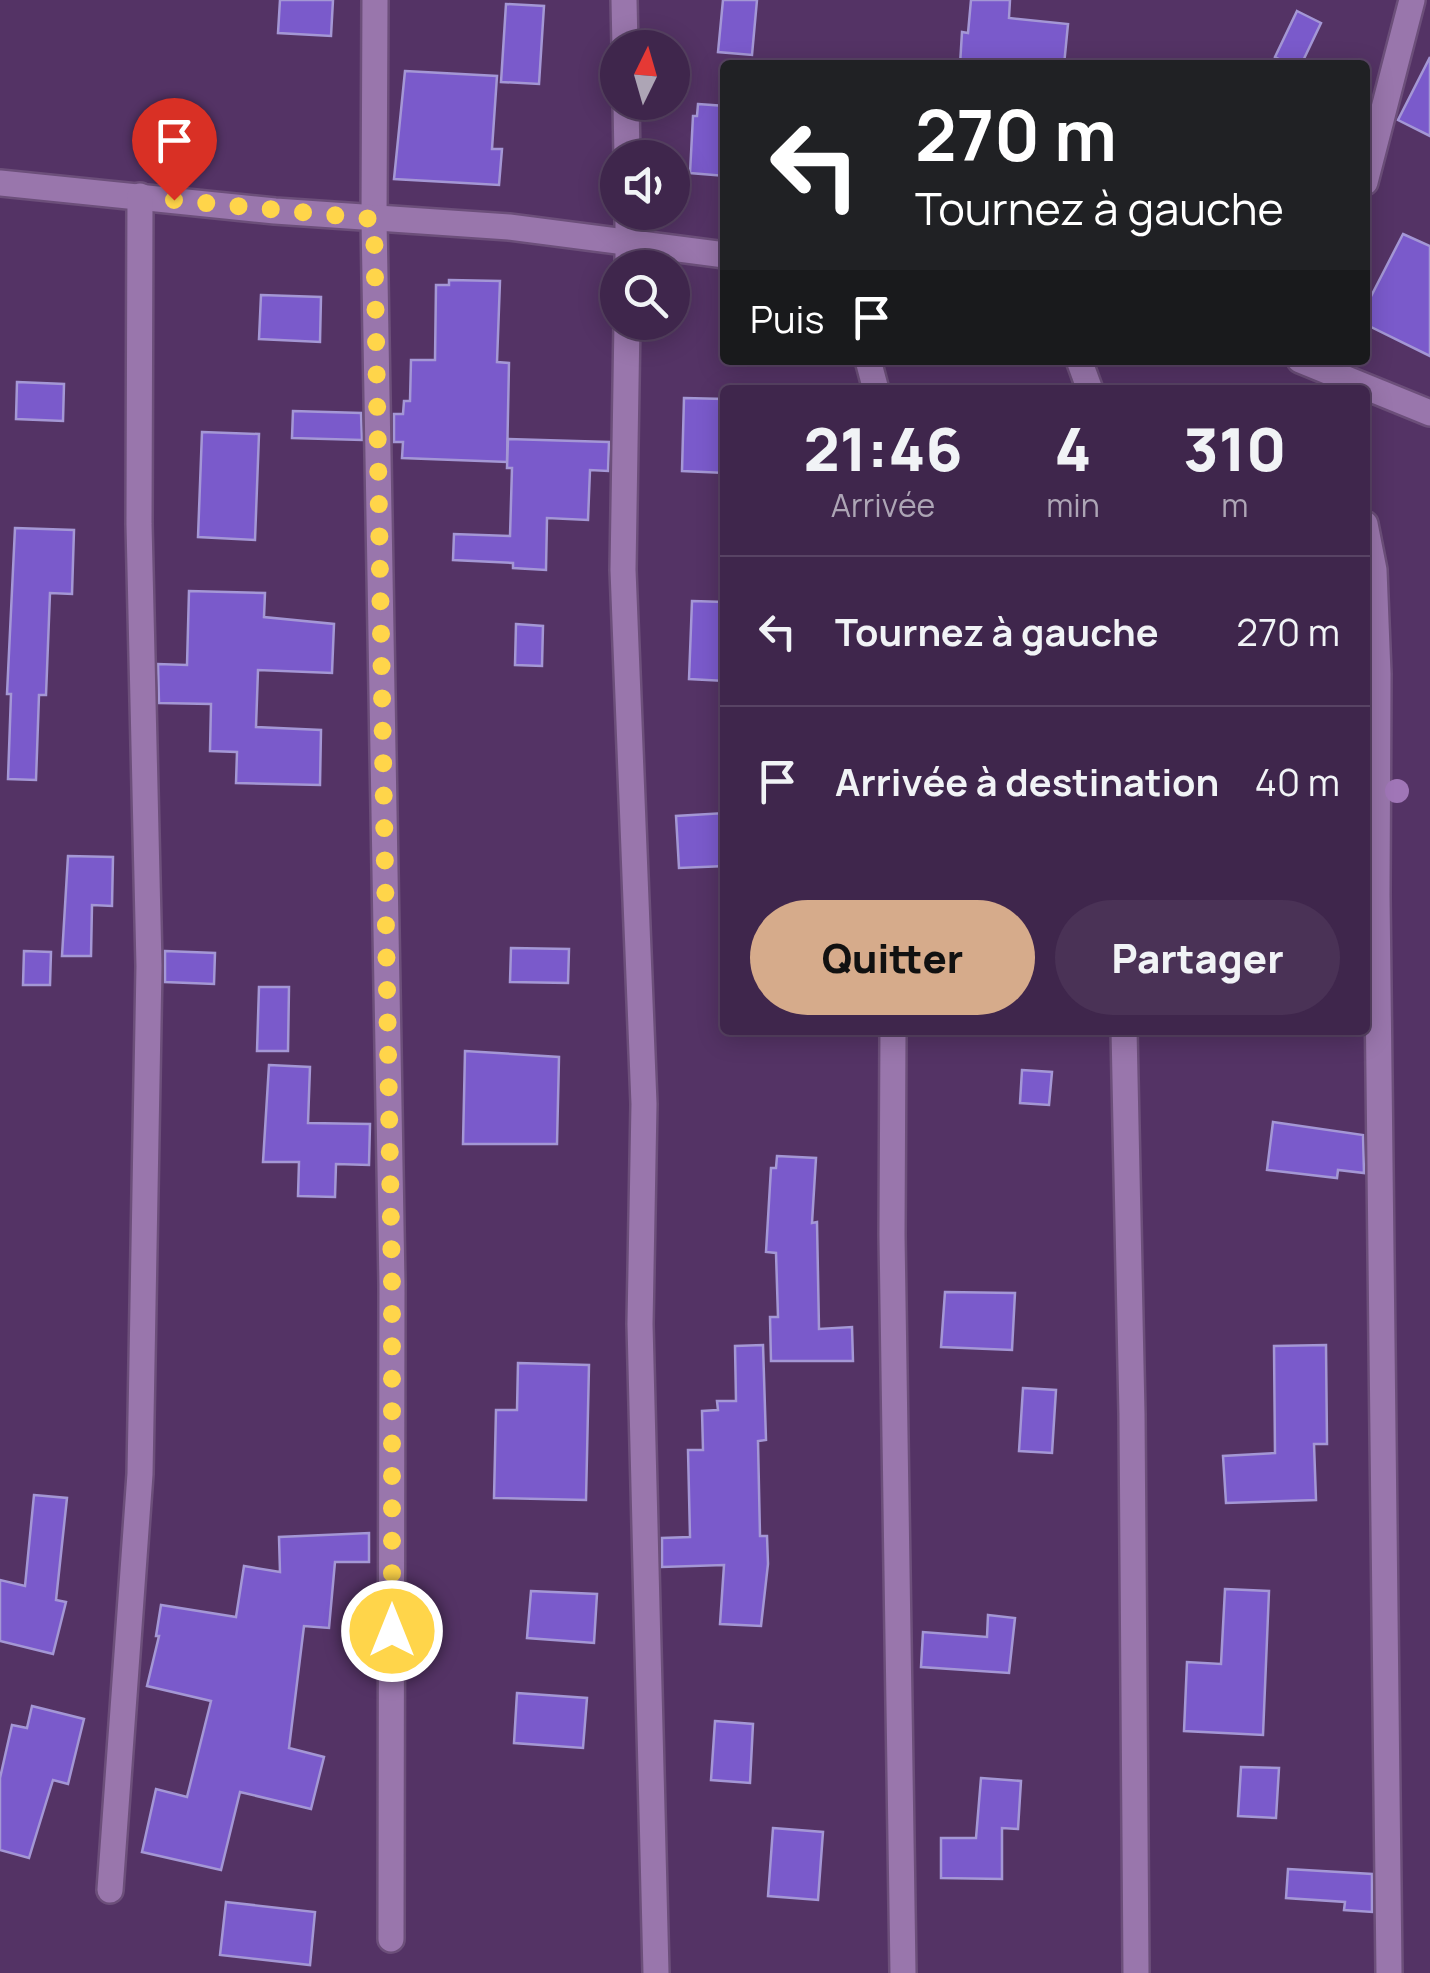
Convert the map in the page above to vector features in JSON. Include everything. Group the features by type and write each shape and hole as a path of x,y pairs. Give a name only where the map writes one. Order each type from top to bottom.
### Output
{"street":[{"path":"375,0 374,219 392,1285 391,1939"},
{"path":"624,0 625,30"},
{"path":"1370,163 1412,0"},
{"path":"0,183 374,219 509,227 607,250"},
{"path":"110,1890 140,1474 149,966 139,524 140,196"},
{"path":"690,255 720,255"},
{"path":"627,340 623,570 644,1104 640,1324 656,1973"},
{"path":"1329,374 1357,385"},
{"path":"1370,390 1430,413"},
{"path":"1370,550 1378,674 1371,895 1390,1973"},
{"path":"893,1035 892,1235 903,1973"},
{"path":"1124,1035 1132,1414 1136,1973"}],"building":[{"path":"280,0 333,0 331,36 278,33"},
{"path":"723,0 757,0 752,55 718,52"},
{"path":"971,0 1010,0 1009,18 1068,24 1064,60 960,60 962,32 968,33"},
{"path":"506,4 544,6 539,84 501,82"},
{"path":"1297,11 1321,23 1303,60 1275,57"},
{"path":"1430,57 1430,136 1398,120"},
{"path":"405,71 497,76 492,149 502,149 499,185 394,179"},
{"path":"698,104 720,106 720,176 690,173 693,116 697,116"},
{"path":"1403,234 1430,246 1430,356 1370,326 1370,298"},
{"path":"449,280 500,281 497,362 509,363 507,462 402,458 403,442 394,442 394,414 403,414 404,401 410,401 411,360 435,360 436,285 449,285"},
{"path":"261,295 321,297 320,342 259,339"},
{"path":"17,382 64,384 63,421 16,419"},
{"path":"684,398 720,399 720,473 682,471"},
{"path":"293,411 361,413 362,440 292,438"},
{"path":"202,432 259,434 255,540 198,537"},
{"path":"508,439 609,442 608,471 590,470 588,520 547,518 546,570 513,568 513,563 453,560 454,534 510,536 512,468 507,468"},
{"path":"15,528 74,530 72,594 50,593 46,695 39,695 36,780 8,779 11,694 7,694"},
{"path":"189,591 265,593 264,617 334,624 332,673 258,670 256,727 321,730 320,785 236,783 237,752 210,751 211,704 159,703 158,664 187,665"},
{"path":"692,601 720,602 720,681 689,679"},
{"path":"516,624 543,626 542,666 515,665"},
{"path":"720,813 720,866 679,868 676,816"},
{"path":"68,856 113,857 112,906 92,905 91,956 62,956"},
{"path":"511,948 569,949 568,983 510,982"},
{"path":"24,951 51,952 50,985 23,985"},
{"path":"165,951 215,953 214,984 165,982"},
{"path":"259,987 289,987 288,1051 257,1051"},
{"path":"465,1051 559,1057 557,1144 463,1144"},
{"path":"269,1065 310,1067 308,1123 370,1124 369,1165 336,1164 335,1197 298,1196 299,1162 263,1162"},
{"path":"1022,1070 1052,1072 1049,1105 1020,1103"},
{"path":"1273,1122 1363,1135 1364,1173 1338,1170 1337,1178 1267,1170"},
{"path":"777,1156 816,1158 812,1223 817,1222 819,1329 852,1327 853,1361 771,1361 770,1317 778,1317 776,1253 766,1252 771,1168 776,1168"},
{"path":"945,1292 1015,1293 1012,1350 941,1347"},
{"path":"763,1345 766,1440 758,1441 760,1536 767,1536 768,1564 761,1626 720,1624 724,1565 662,1567 662,1538 690,1537 688,1450 703,1450 702,1411 718,1410 717,1401 736,1401 735,1346"},
{"path":"1326,1345 1327,1444 1314,1444 1316,1500 1226,1503 1223,1456 1275,1453 1274,1346"},
{"path":"518,1363 589,1365 586,1500 494,1498 496,1410 517,1410"},
{"path":"1023,1388 1056,1390 1052,1453 1019,1451"},
{"path":"34,1495 67,1498 56,1600 66,1602 53,1654 0,1641 0,1580 25,1586"},
{"path":"369,1533 369,1562 335,1562 329,1628 304,1626 289,1748 324,1757 311,1809 240,1792 221,1870 142,1852 156,1789 187,1797 211,1701 147,1686 159,1636 161,1605 236,1617 244,1566 280,1572 279,1537"},
{"path":"1225,1589 1269,1591 1263,1735 1184,1731 1187,1662 1221,1664"},
{"path":"531,1591 597,1594 594,1643 527,1638"},
{"path":"988,1615 1015,1618 1009,1673 921,1667 923,1632 987,1637"},
{"path":"517,1693 587,1698 583,1748 514,1743"},
{"path":"32,1706 84,1719 68,1784 53,1780 29,1858 0,1850 0,1778 12,1725 27,1728"},
{"path":"715,1721 753,1724 750,1783 711,1780"},
{"path":"1241,1767 1279,1768 1276,1818 1238,1816"},
{"path":"981,1778 1021,1781 1018,1829 1002,1828 1002,1879 941,1878 941,1838 976,1838"},
{"path":"773,1828 823,1832 818,1900 768,1896"},
{"path":"1288,1869 1372,1874 1372,1912 1344,1910 1345,1902 1286,1898"},
{"path":"226,1902 315,1912 310,1965 220,1955"}],"route":[{"path":"174,200 374,219 392,1285 392,1631"}]}
